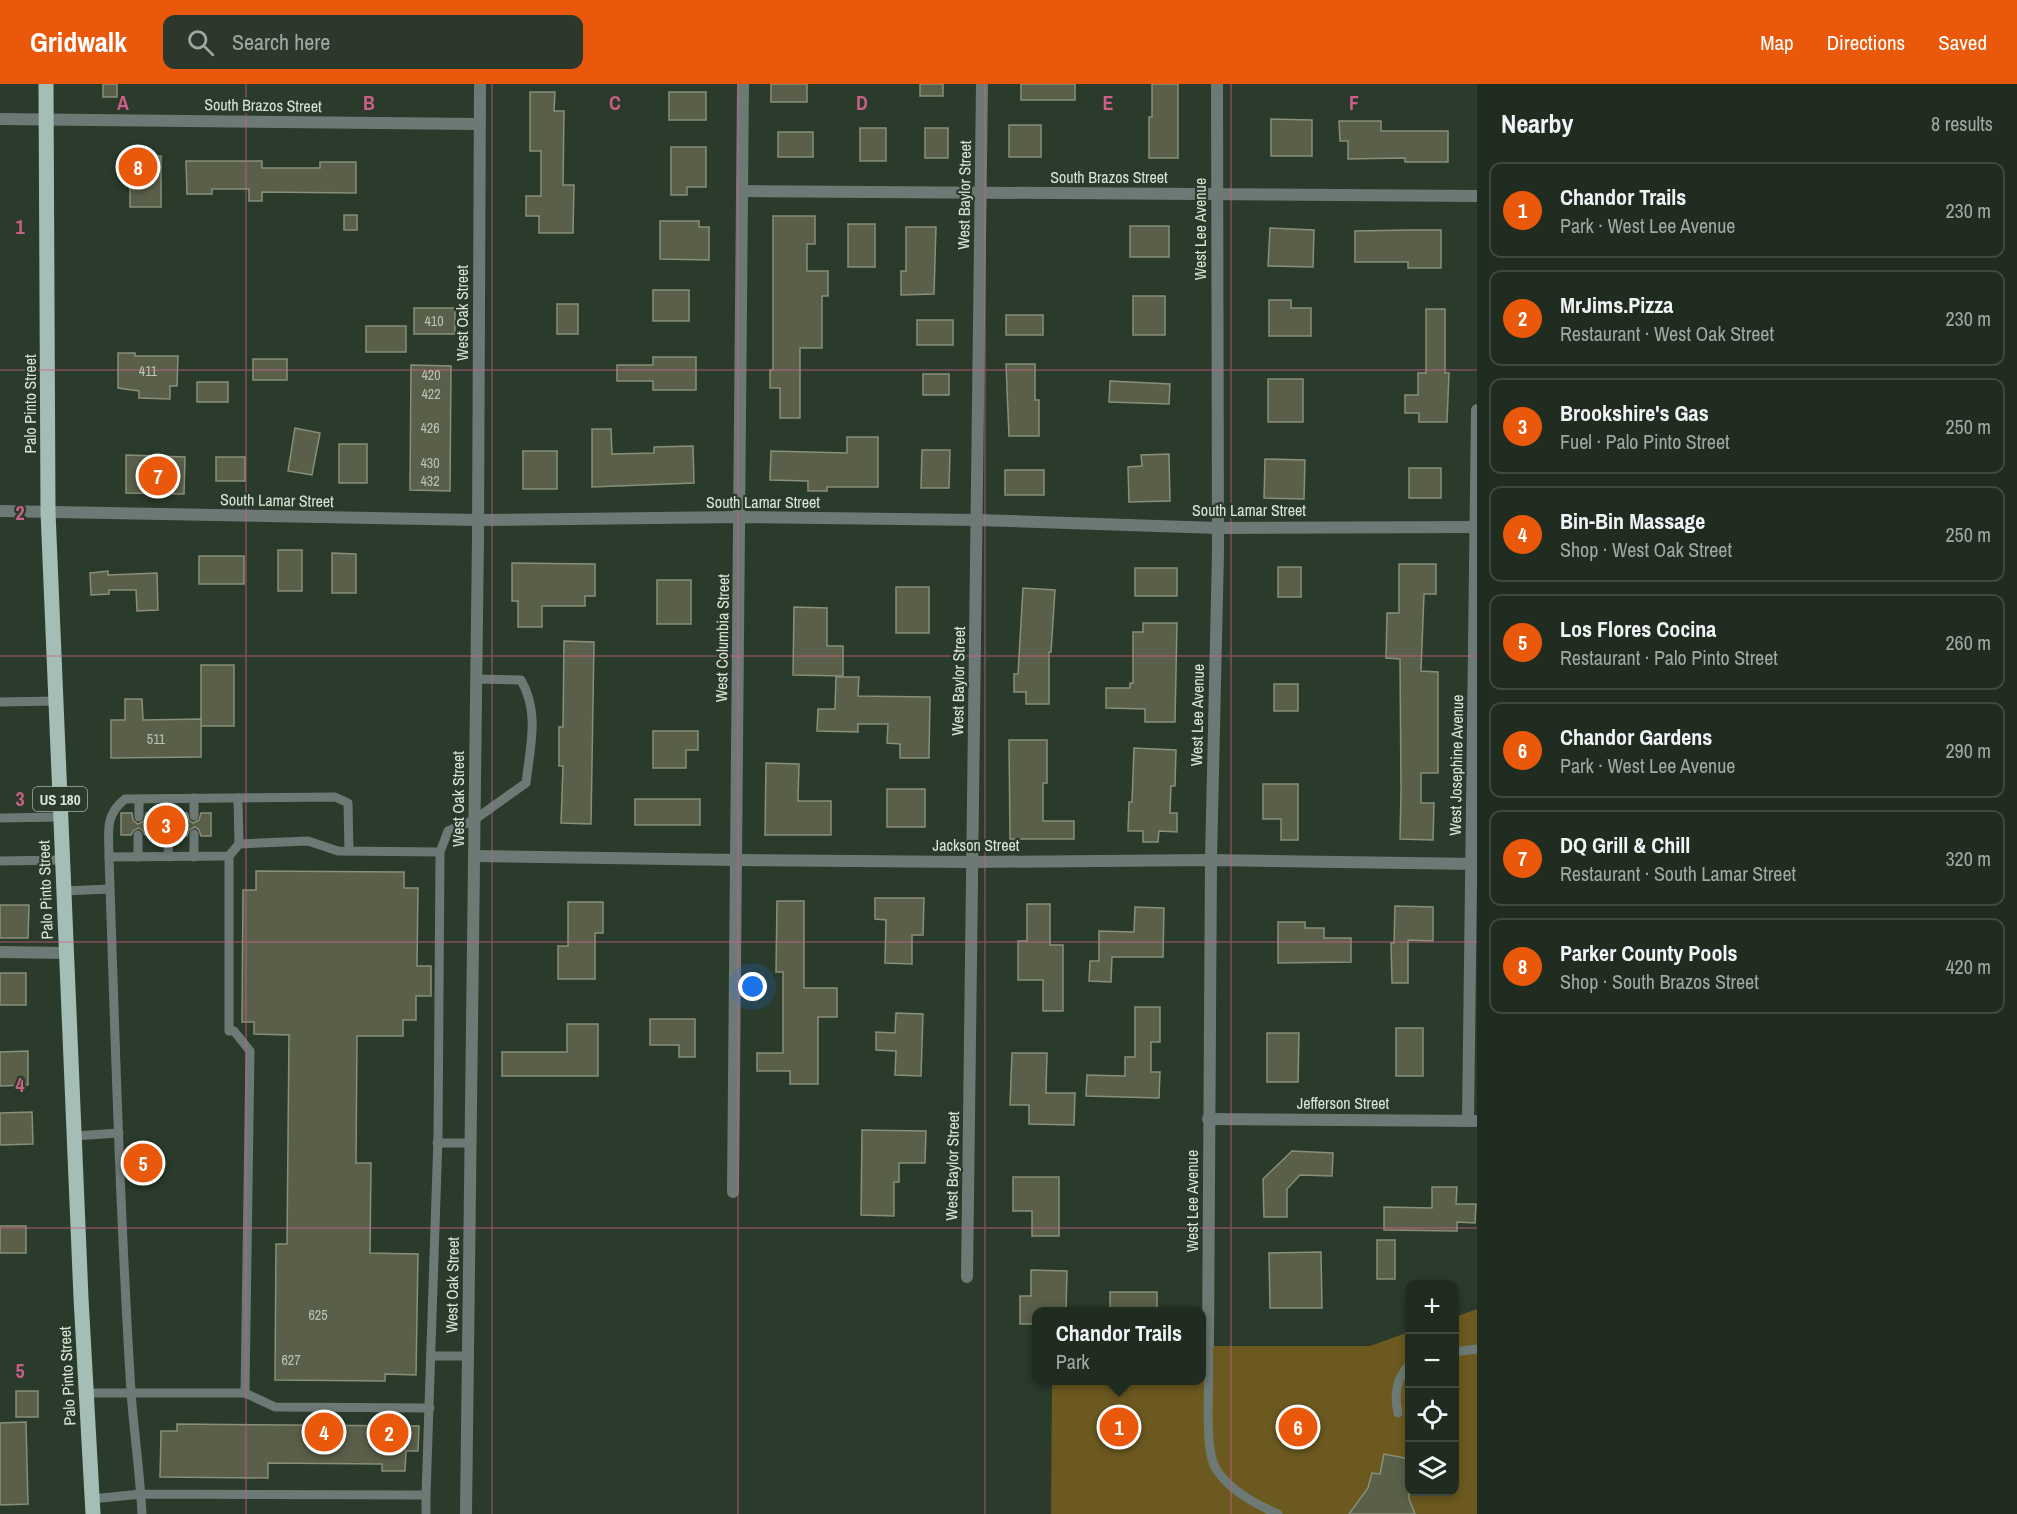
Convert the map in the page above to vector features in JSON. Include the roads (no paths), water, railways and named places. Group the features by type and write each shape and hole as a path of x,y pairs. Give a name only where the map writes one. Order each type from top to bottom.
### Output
{"main road":[{"name":"Palo Pinto Street","path":"46,84 48,512 65,952 93,1507"}],"street":[{"name":"West Oak Street","path":"466,1514 478,520 480,84"},
{"name":"West Columbia Street","path":"734,1192 742,84"},
{"name":"West Baylor Street","path":"968,1277 982,84"},
{"name":"West Lee Avenue","path":"1208,1346 1210,860 1218,528 1217,84"},
{"name":"South Brazos Street","path":"0,119 479,124"},
{"name":"South Brazos Street","path":"742,191 1477,196"},
{"name":"West Josephine Avenue","path":"1473,1121 1477,410"},
{"name":"South Lamar Street","path":"0,511 478,520 739,518 977,520 1218,528 1476,527"},
{"name":"Jackson Street","path":"474,856 973,862 1210,860 1474,864"},
{"path":"0,952 65,952"},
{"name":"Jefferson Street","path":"1208,1119 1473,1121"}],"lane":[{"path":"426,1514 437,1143 440,852 448,831 474,820 526,783 533,722 530,695 521,680 475,679"},
{"path":"0,702 56,701"},
{"path":"142,1514 131,1393 119,1134 109,819 115,807 125,799 335,797 348,803 349,851"},
{"path":"194,798 194,816"},
{"path":"238,798 239,844 229,856 229,1031 234,1031 250,1051 245,1393"},
{"path":"139,799 139,817"},
{"path":"169,799 169,817"},
{"path":"0,818 60,817"},
{"path":"194,834 194,857"},
{"path":"138,835 138,857"},
{"path":"168,857 169,835"},
{"path":"239,844 308,841 338,851 440,852"},
{"path":"109,857 229,856"},
{"path":"0,861 62,860"},
{"path":"63,891 110,889"},
{"path":"74,1136 119,1134"},
{"path":"437,1143 471,1143"},
{"path":"1208,1346 1209,1438 1210,1454 1215,1467 1224,1479 1238,1491 1278,1514"},
{"path":"1459,1351 1477,1349"},
{"path":"431,1356 468,1356"},
{"path":"1398,1413 1394,1397 1405,1370"},
{"path":"86,1393 245,1393 275,1407 430,1408"},
{"path":"93,1507 141,1494 426,1495"}],"place":[{"name":"Parker County Pools","path":"138,167"},
{"name":"DQ Grill & Chill","path":"158,476"},
{"name":"Brookshire's Gas","path":"166,825"},
{"name":"Los Flores Cocina","path":"143,1163"},
{"name":"Chandor Trails","path":"1119,1427"},
{"name":"Chandor Gardens","path":"1298,1427"},
{"name":"Bin-Bin Massage","path":"324,1432"},
{"name":"MrJims.Pizza","path":"389,1433"}]}
